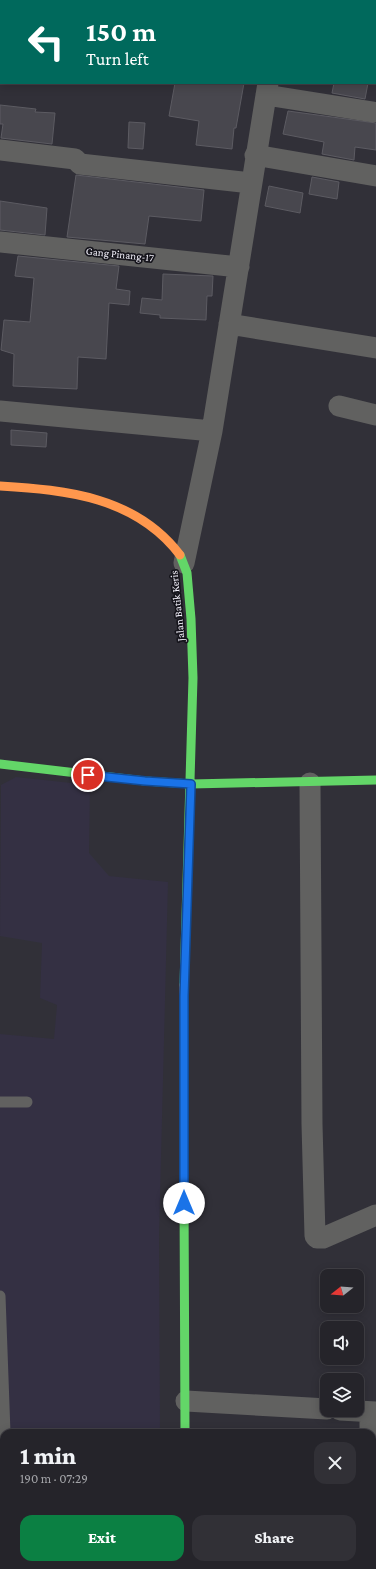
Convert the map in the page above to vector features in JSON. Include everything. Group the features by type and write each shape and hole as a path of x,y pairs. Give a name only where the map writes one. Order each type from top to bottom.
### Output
{"street":[{"path":"184,563 212,431 267,89 373,112"},
{"path":"0,150 76,159 80,164 251,183"},
{"path":"256,155 376,176"},
{"name":"Gang Pinang-17","path":"0,242 239,267"},
{"path":"229,324 376,348"},
{"path":"339,406 376,415"},
{"path":"0,411 212,431"},
{"name":"Jalan Batik Keris","path":"0,486 77,493 124,507 153,526 172,546 184,563 192,632 191,784 184,1003 185,1429"},
{"path":"0,764 145,781 191,784 310,783 376,780"},
{"path":"310,783 312,1124 315,1236 317,1238 323,1238 376,1214"},
{"path":"186,1401 320,1409"},
{"path":"371,1429 373,1412"}],"lane":[{"path":"0,1102 27,1102"},
{"path":"0,1296 5,1429"}],"shaded area":[{"path":"16,777 90,785 89,853 109,876 168,882 159,1237 160,1429 0,1429 0,1034 54,1039 57,1005 40,998 42,943 0,936 1,785"}],"building":[{"path":"175,84 244,84 236,128 234,128 232,149 196,145 199,121 169,116"},
{"path":"334,84 368,84 365,99 332,93"},
{"path":"0,105 36,109 35,112 55,113 52,144 1,138 3,124 0,124"},
{"path":"288,111 376,123 376,150 355,147 354,160 322,154 324,142 283,134"},
{"path":"129,122 145,123 143,149 128,148"},
{"path":"76,175 204,190 201,221 149,216 145,244 67,237"},
{"path":"312,177 339,182 337,199 309,194"},
{"path":"269,186 303,193 300,213 265,206"},
{"path":"0,201 47,208 45,235 0,230"},
{"path":"18,256 119,266 116,289 130,291 129,305 109,303 106,359 78,357 77,389 13,386 14,354 1,350 4,320 30,322 34,278 15,276"},
{"path":"163,274 213,276 212,296 207,296 206,320 160,318 160,315 140,313 142,298 162,300"},
{"path":"11,430 47,433 46,447 11,445"}],"traffic: fast":[{"path":"180,555 187,573 191,619 193,678 184,985"},
{"path":"0,764 145,781 191,784 376,780"},
{"path":"184,1192 185,1429"}],"traffic: slow":[{"path":"0,486 50,490 99,500 143,520 162,536 180,555"},
{"path":"184,985 184,1192"}],"route":[{"path":"88,775 191,784 184,996 184,1203"}]}
